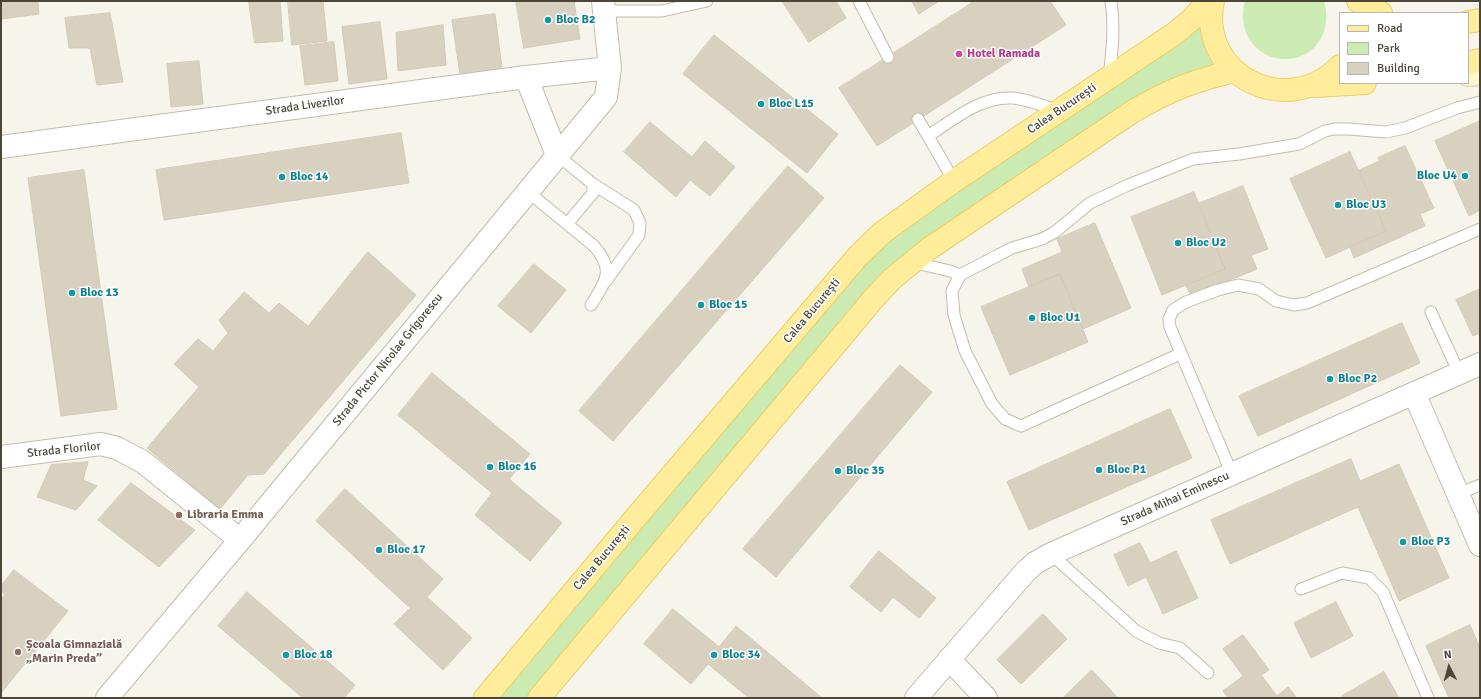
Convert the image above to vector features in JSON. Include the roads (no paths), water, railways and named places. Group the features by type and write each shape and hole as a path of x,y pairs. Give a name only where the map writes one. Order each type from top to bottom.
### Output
{"main road":[{"name":"Calea București","path":"484,698 858,256 883,232 954,181 1174,34 1190,21 1209,1"},
{"path":"1213,1 1211,21 1213,34 1221,54 1227,63 1246,80 1258,86 1271,89 1292,90 1312,86 1347,84"},
{"path":"1358,1 1359,12"},
{"path":"1358,1 1379,12"},
{"path":"1469,22 1480,20"},
{"path":"1469,63 1480,60"},
{"path":"1312,86 1324,80 1339,67"},
{"path":"539,698 875,296 912,262 978,215 1132,112 1157,97 1207,77 1235,71"},
{"path":"1469,75 1480,74"}],"street":[{"name":"Strada Pictor Nicolae Grigorescu","path":"107,698 240,540 606,97 610,68 603,6"},
{"name":"Strada Livezilor","path":"1,147 526,77 610,68"},
{"path":"526,77 557,155"},
{"name":"Strada Mihai Eminescu","path":"916,698 1026,571 1035,563 1051,554 1480,364"},
{"path":"1414,393 1480,545"},
{"name":"Strada Florilor","path":"1,457 101,444 117,448 142,462 240,540"},
{"path":"949,659 986,698"}],"lane":[{"path":"603,6 662,11 707,1"},
{"path":"858,1 888,56"},
{"path":"1109,78 1113,42 1111,1"},
{"path":"928,136 983,102 999,98 1012,98 1060,111"},
{"path":"1180,354 1021,426 1005,419 992,404 965,351 954,315 952,291 960,275 1012,248 1042,239 1056,232 1090,203 1128,185 1193,159 1239,154 1299,144 1334,129 1386,132 1405,128 1457,108 1480,102"},
{"path":"918,119 954,181"},
{"path":"557,155 593,184 634,210 640,223 638,235 591,305"},
{"path":"567,224 593,193 593,184"},
{"path":"527,191 594,246 602,256 606,271 605,282"},
{"path":"1232,474 1180,354 1170,327 1169,319 1173,310 1186,302 1218,290 1238,285 1259,289 1276,301 1294,306 1307,302 1480,229"},
{"path":"912,262 950,271 960,275"},
{"path":"1431,312 1459,373"},
{"path":"1458,494 1480,485"},
{"path":"1051,554 1136,632 1159,643 1180,648 1208,673"},
{"path":"1301,589 1342,573 1369,578 1383,592 1428,698"}],"place":[{"name":"Bloc B2","path":"548,20"},
{"name":"Hotel Ramada","path":"959,54"},
{"name":"Bloc L15","path":"761,104"},
{"name":"Bloc U4","path":"1465,176"},
{"name":"Bloc 14","path":"282,177"},
{"name":"Bloc U3","path":"1338,205"},
{"name":"Bloc U2","path":"1178,243"},
{"name":"Bloc 13","path":"72,293"},
{"name":"Bloc 15","path":"701,305"},
{"name":"Bloc U1","path":"1032,318"},
{"name":"Bloc P2","path":"1330,379"},
{"name":"Bloc 16","path":"490,467"},
{"name":"Bloc P1","path":"1099,470"},
{"name":"Bloc 35","path":"838,471"},
{"name":"Libraria Emma","path":"179,515"},
{"name":"Bloc P3","path":"1403,542"},
{"name":"Bloc 17","path":"379,550"},
{"name":"Școala Gimnazială „Marin Preda”","path":"18,652"},
{"name":"Bloc 18","path":"286,655"},
{"name":"Bloc 34","path":"714,655"}]}
